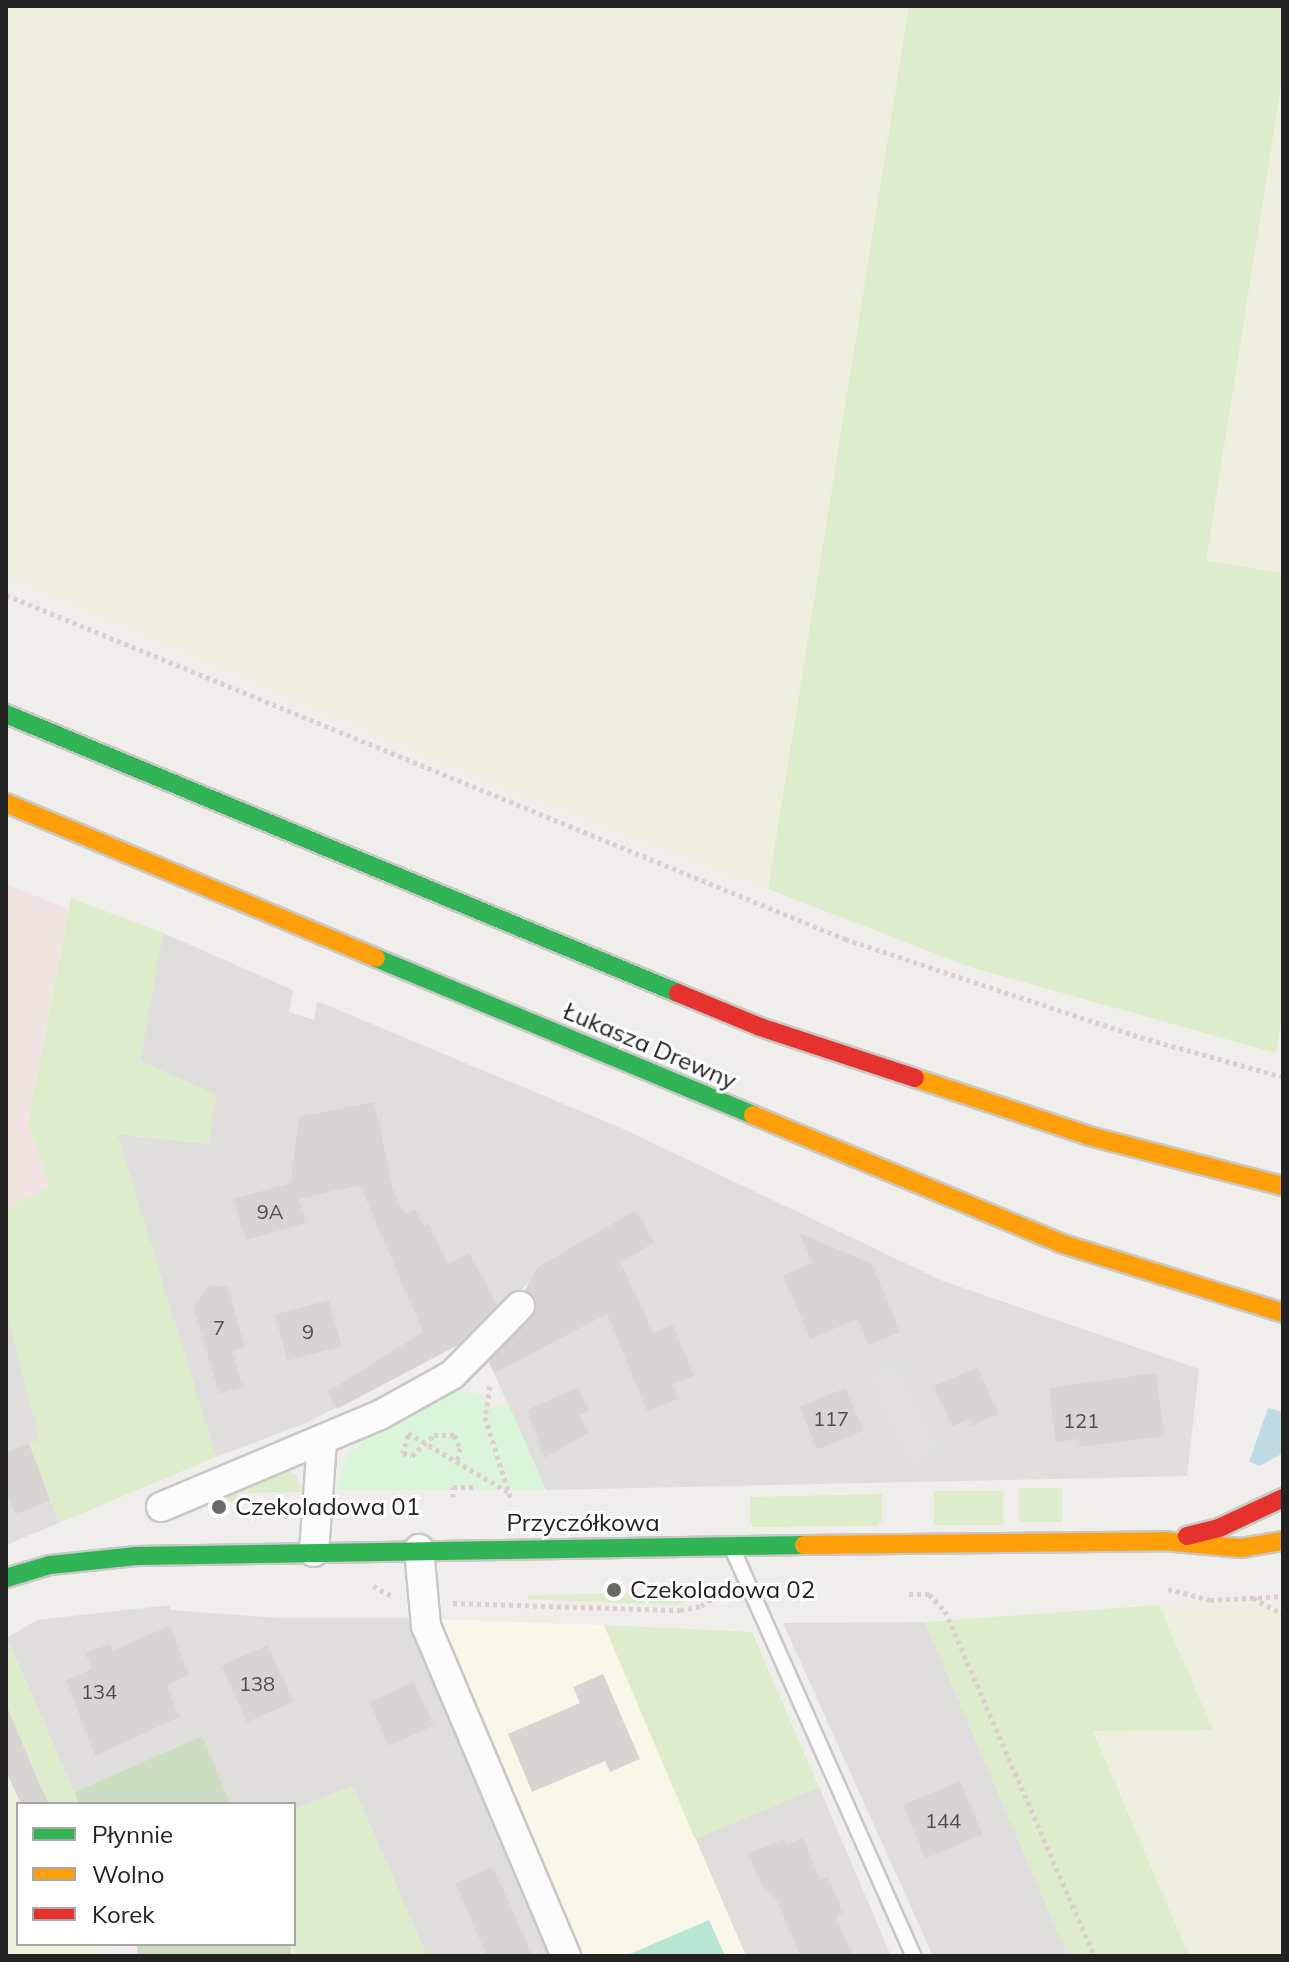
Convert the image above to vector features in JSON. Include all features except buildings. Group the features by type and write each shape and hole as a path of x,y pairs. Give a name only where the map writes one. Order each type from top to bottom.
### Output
{"main road":[{"path":"6,714 760,1027 1089,1136 1283,1186"},
{"name":"Łukasza Drewny","path":"6,803 1060,1243 1283,1313"},
{"path":"1240,1302 1256,1322"},
{"name":"Przyczółkowa","path":"1163,1541 1219,1528 1283,1498"},
{"name":"Przyczółkowa","path":"6,1578 50,1565 109,1559 314,1552 1163,1541 1216,1548 1283,1541"}],"street":[{"path":"161,1507 380,1415 452,1375 520,1306"},
{"path":"314,1552 322,1441"},
{"path":"419,1549 421,1601 426,1626 566,1956"}],"lane":[{"path":"732,1547 914,1956"}],"path":[{"path":"6,595 845,939 1133,1035 1283,1077"},
{"path":"380,1415 509,1495 485,1417 491,1404 490,1386"},
{"path":"409,1433 403,1453 412,1456 424,1442 441,1432 454,1435 460,1448 457,1462"},
{"path":"453,1497 453,1487 475,1487"},
{"path":"366,1582 396,1598 421,1601 680,1610 701,1606 745,1576"},
{"path":"1168,1589 1210,1600 1283,1596"},
{"path":"909,1594 929,1594 945,1611 1094,1956"},
{"path":"1252,1597 1283,1614"}],"shaded area":[{"path":"6,884 68,909 28,1122 50,1187 6,1208"},
{"path":"163,933 293,990 289,1012 314,1020 317,1001 621,1128 943,1281 1199,1369 1187,1476 546,1490 485,1353 540,1305 529,1283 458,1345 306,1423 216,1457 117,1134 208,1144 216,1095 140,1061"},
{"path":"6,1310 40,1440 29,1443 59,1523 6,1545"},
{"path":"897,1364 937,1447 925,1456 923,1466 912,1471 869,1376"},
{"path":"170,1605 170,1610 278,1618 411,1618 554,1956 427,1956 353,1786 296,1808 296,1802 230,1802 202,1736 74,1792 7,1638 37,1620"},
{"path":"432,1619 604,1625 746,1956 579,1956"},
{"path":"925,1622 1068,1956 933,1956 783,1623"},
{"path":"819,1787 891,1956 746,1956 695,1839"}],"green space":[{"path":"6,6 909,6 768,889 457,769 6,576"},
{"path":"909,6 1283,6 1283,74 1206,561 1283,573 1283,1008 1276,1053 970,967 768,889"},
{"path":"1283,74 1283,573 1206,561"},
{"path":"71,898 163,933 140,1061 216,1095 208,1144 117,1134 216,1457 59,1523 29,1443 40,1440 6,1310 6,1208 50,1187 28,1123"},
{"path":"454,1389 481,1396 490,1409 508,1403 546,1490 335,1490 347,1454 366,1438"},
{"path":"283,1468 295,1474 303,1492 238,1493 237,1502 198,1502"},
{"path":"1019,1488 1062,1488 1062,1522 1019,1522"},
{"path":"934,1491 1003,1491 1003,1525 934,1525"},
{"path":"882,1494 882,1521 877,1526 753,1527 750,1522 750,1497"},
{"path":"713,1592 676,1605 528,1599 528,1595"},
{"path":"1283,1603 1283,1956 1189,1956 1093,1730 1213,1730 1159,1605"},
{"path":"1159,1605 1213,1730 1093,1731 1189,1956 1068,1956 925,1622"},
{"path":"604,1625 752,1632 819,1787 695,1839"},
{"path":"7,1638 78,1802 48,1802 6,1704"},
{"path":"202,1736 230,1802 78,1802 74,1792"},
{"path":"32,1764 48,1802 16,1802 16,1946 108,1946 112,1956 6,1956 6,1775"},
{"path":"353,1786 427,1956 296,1956 292,1946 296,1946 296,1808"},
{"path":"709,1920 725,1956 625,1956"},
{"path":"137,1946 291,1946 291,1956 137,1956"}],"water":[{"path":"1268,1408 1283,1412 1283,1453 1260,1466 1249,1462"}],"traffic: fast":[{"path":"6,714 678,993"},
{"path":"376,958 753,1115"},
{"path":"6,1578 50,1565 137,1556 804,1545"}],"traffic: slow":[{"path":"6,803 376,958"},
{"path":"915,1078 1089,1136 1283,1186"},
{"path":"753,1115 1060,1243 1283,1313"},
{"path":"804,1545 1163,1541 1241,1548 1283,1541"}],"traffic: jam":[{"path":"678,993 760,1027 915,1078"},
{"path":"1187,1536 1219,1528 1283,1498"}],"place":[{"name":"Czekoladowa 01","path":"219,1507"},
{"name":"Czekoladowa 02","path":"614,1590"}]}
